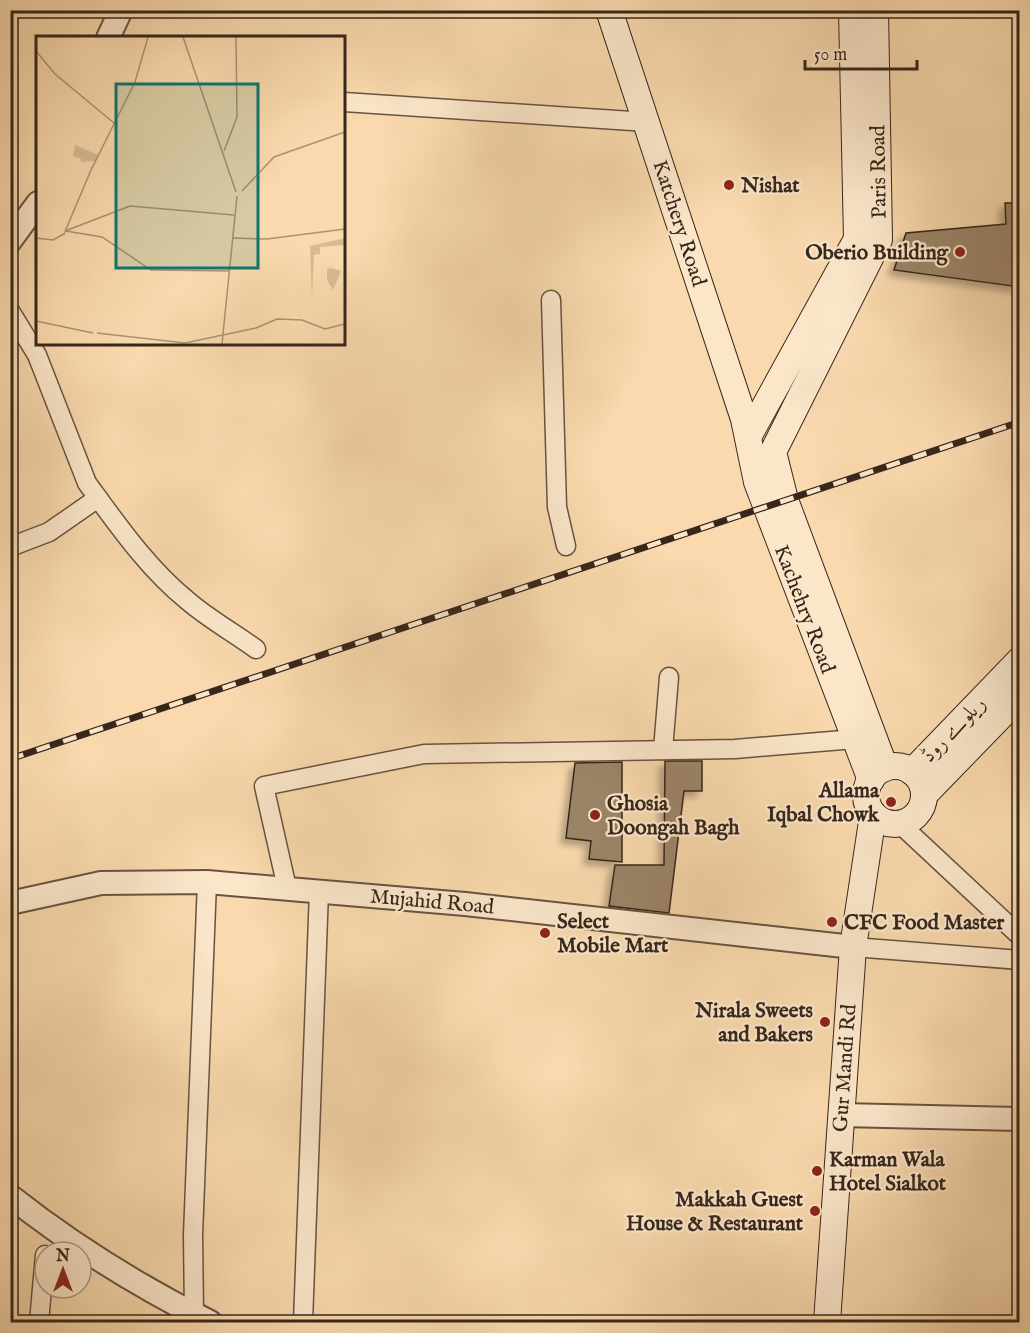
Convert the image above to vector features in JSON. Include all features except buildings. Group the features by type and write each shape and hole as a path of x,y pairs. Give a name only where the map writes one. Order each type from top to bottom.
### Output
{"main road":[{"name":"Katchery Road","path":"609,10 748,437"},
{"name":"Paris Road","path":"773,452 858,258 852,10"},
{"name":"Paris Road","path":"748,437 858,258 879,240 875,10"},
{"name":"Kachehry Road","path":"748,437 764,501 855,739 878,774"},
{"name":"Kachehry Road","path":"773,452 785,500 878,774"},
{"name":"ریلوے روڈ","path":"912,772 1020,660"},
{"path":"924,795 1020,696"},
{"path":"904,768 919,779 924,795 922,807 916,815 900,824 881,820 873,814 866,798 878,774 904,768"},
{"name":"Gur Mandi Rd","path":"827,1323 854,947 873,814"}],"street":[{"path":"109,36 121,10"},
{"path":"345,102 647,122"},
{"path":"10,241 36,206"},
{"path":"551,300 557,507 566,546"},
{"path":"10,311 37,356 87,483 136,549 188,601 256,649"},
{"path":"10,547 49,532 98,498"},
{"path":"663,750 669,677"},
{"path":"287,888 264,786 424,754 735,748 855,739"},
{"path":"900,824 1020,936"},
{"path":"202,1318 194,1225 207,882"},
{"name":"Mujahid Road","path":"10,903 101,883 207,882 465,904 854,947"},
{"path":"303,1323 319,891"},
{"path":"854,947 1020,960"},
{"path":"841,1115 1020,1119"},
{"path":"10,1196 49,1226 163,1299 202,1318"},
{"path":"47,1240 49,1226"},
{"path":"39,1323 41,1300"}],"railway":[{"path":"10,759 1020,422"}],"place":[{"name":"Nishat","path":"729,185"},
{"name":"Oberio Building","path":"960,252"},
{"name":"Allama Iqbal Chowk","path":"891,802"},
{"name":"Ghosia Doongah Bagh","path":"595,815"},
{"name":"CFC Food Master","path":"832,922"},
{"name":"Select Mobile Mart","path":"545,933"},
{"name":"Nirala Sweets and Bakers","path":"825,1022"},
{"name":"Karman Wala Hotel Sialkot","path":"817,1171"},
{"name":"Makkah Guest House & Restaurant","path":"815,1211"}]}
